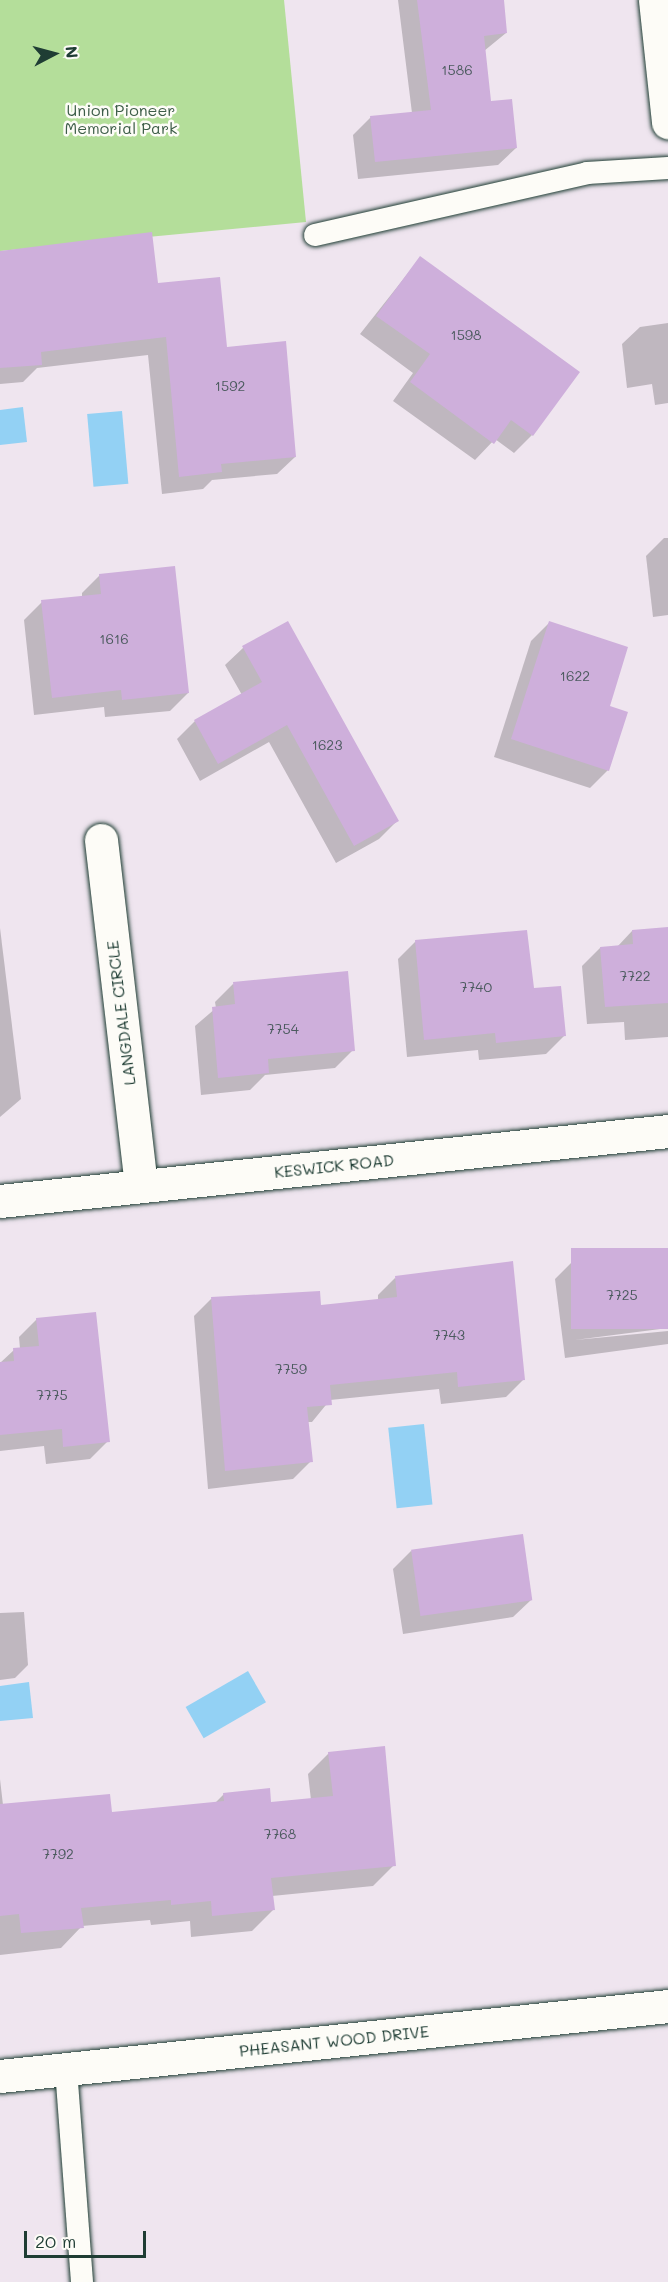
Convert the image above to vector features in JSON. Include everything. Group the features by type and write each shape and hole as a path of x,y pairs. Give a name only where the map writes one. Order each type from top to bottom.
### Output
{"street":[{"path":"655,0 668,122"},
{"name":"LANGDALE CIRCLE","path":"101,840 141,1186"},
{"name":"KESWICK ROAD","path":"0,1201 668,1131"},
{"name":"PHEASANT WOOD DRIVE","path":"0,2076 668,2006"}],"lane":[{"path":"315,236 587,173 668,168"},
{"path":"66,2069 82,2282"}],"green space":[{"name":"Union Pioneer Memorial Park","path":"0,0 284,0 306,222 0,251"}],"water":[{"path":"23,407 27,442 0,445 0,410"},
{"path":"122,411 128,484 93,487 87,414"},
{"path":"424,1424 432,1505 397,1508 388,1428"},
{"path":"248,1671 266,1702 204,1738 186,1707"},
{"path":"29,1682 33,1718 0,1721 0,1686"}],"building":[{"path":"417,0 504,0 507,33 484,36 491,101 512,99 517,148 375,162 370,116 431,110"},
{"path":"152,232 158,283 220,277 227,347 286,341 296,457 221,464 222,472 179,477 166,337 41,352 42,365 0,368 0,251"},
{"path":"420,256 580,372 533,436 511,420 494,444 410,382 430,354 376,316"},
{"path":"175,566 189,693 122,700 121,690 52,698 41,600 101,594 99,574"},
{"path":"288,621 399,821 354,846 287,725 218,764 194,720 262,682 242,646"},
{"path":"549,621 628,647 610,706 628,712 609,771 511,739"},
{"path":"668,927 668,1003 605,1007 600,947 633,944 632,930"},
{"path":"527,930 534,988 561,986 566,1036 496,1043 495,1033 424,1040 415,940"},
{"path":"348,971 355,1051 268,1059 269,1073 218,1078 212,1007 235,1004 233,982"},
{"path":"571,1248 668,1248 668,1329 571,1329"},
{"path":"513,1261 525,1380 458,1387 457,1372 330,1385 332,1405 307,1407 313,1462 225,1471 211,1297 320,1291 321,1305 397,1297 395,1276"},
{"path":"96,1312 110,1442 63,1447 62,1429 0,1435 0,1362 14,1361 13,1348 39,1346 36,1318"},
{"path":"523,1534 532,1600 420,1616 411,1550"},
{"path":"385,1746 396,1866 271,1878 275,1910 212,1916 211,1901 171,1905 171,1900 81,1908 84,1928 21,1933 19,1914 0,1916 0,1804 110,1794 112,1812 224,1801 223,1793 270,1788 271,1802 333,1796 328,1752"}]}
